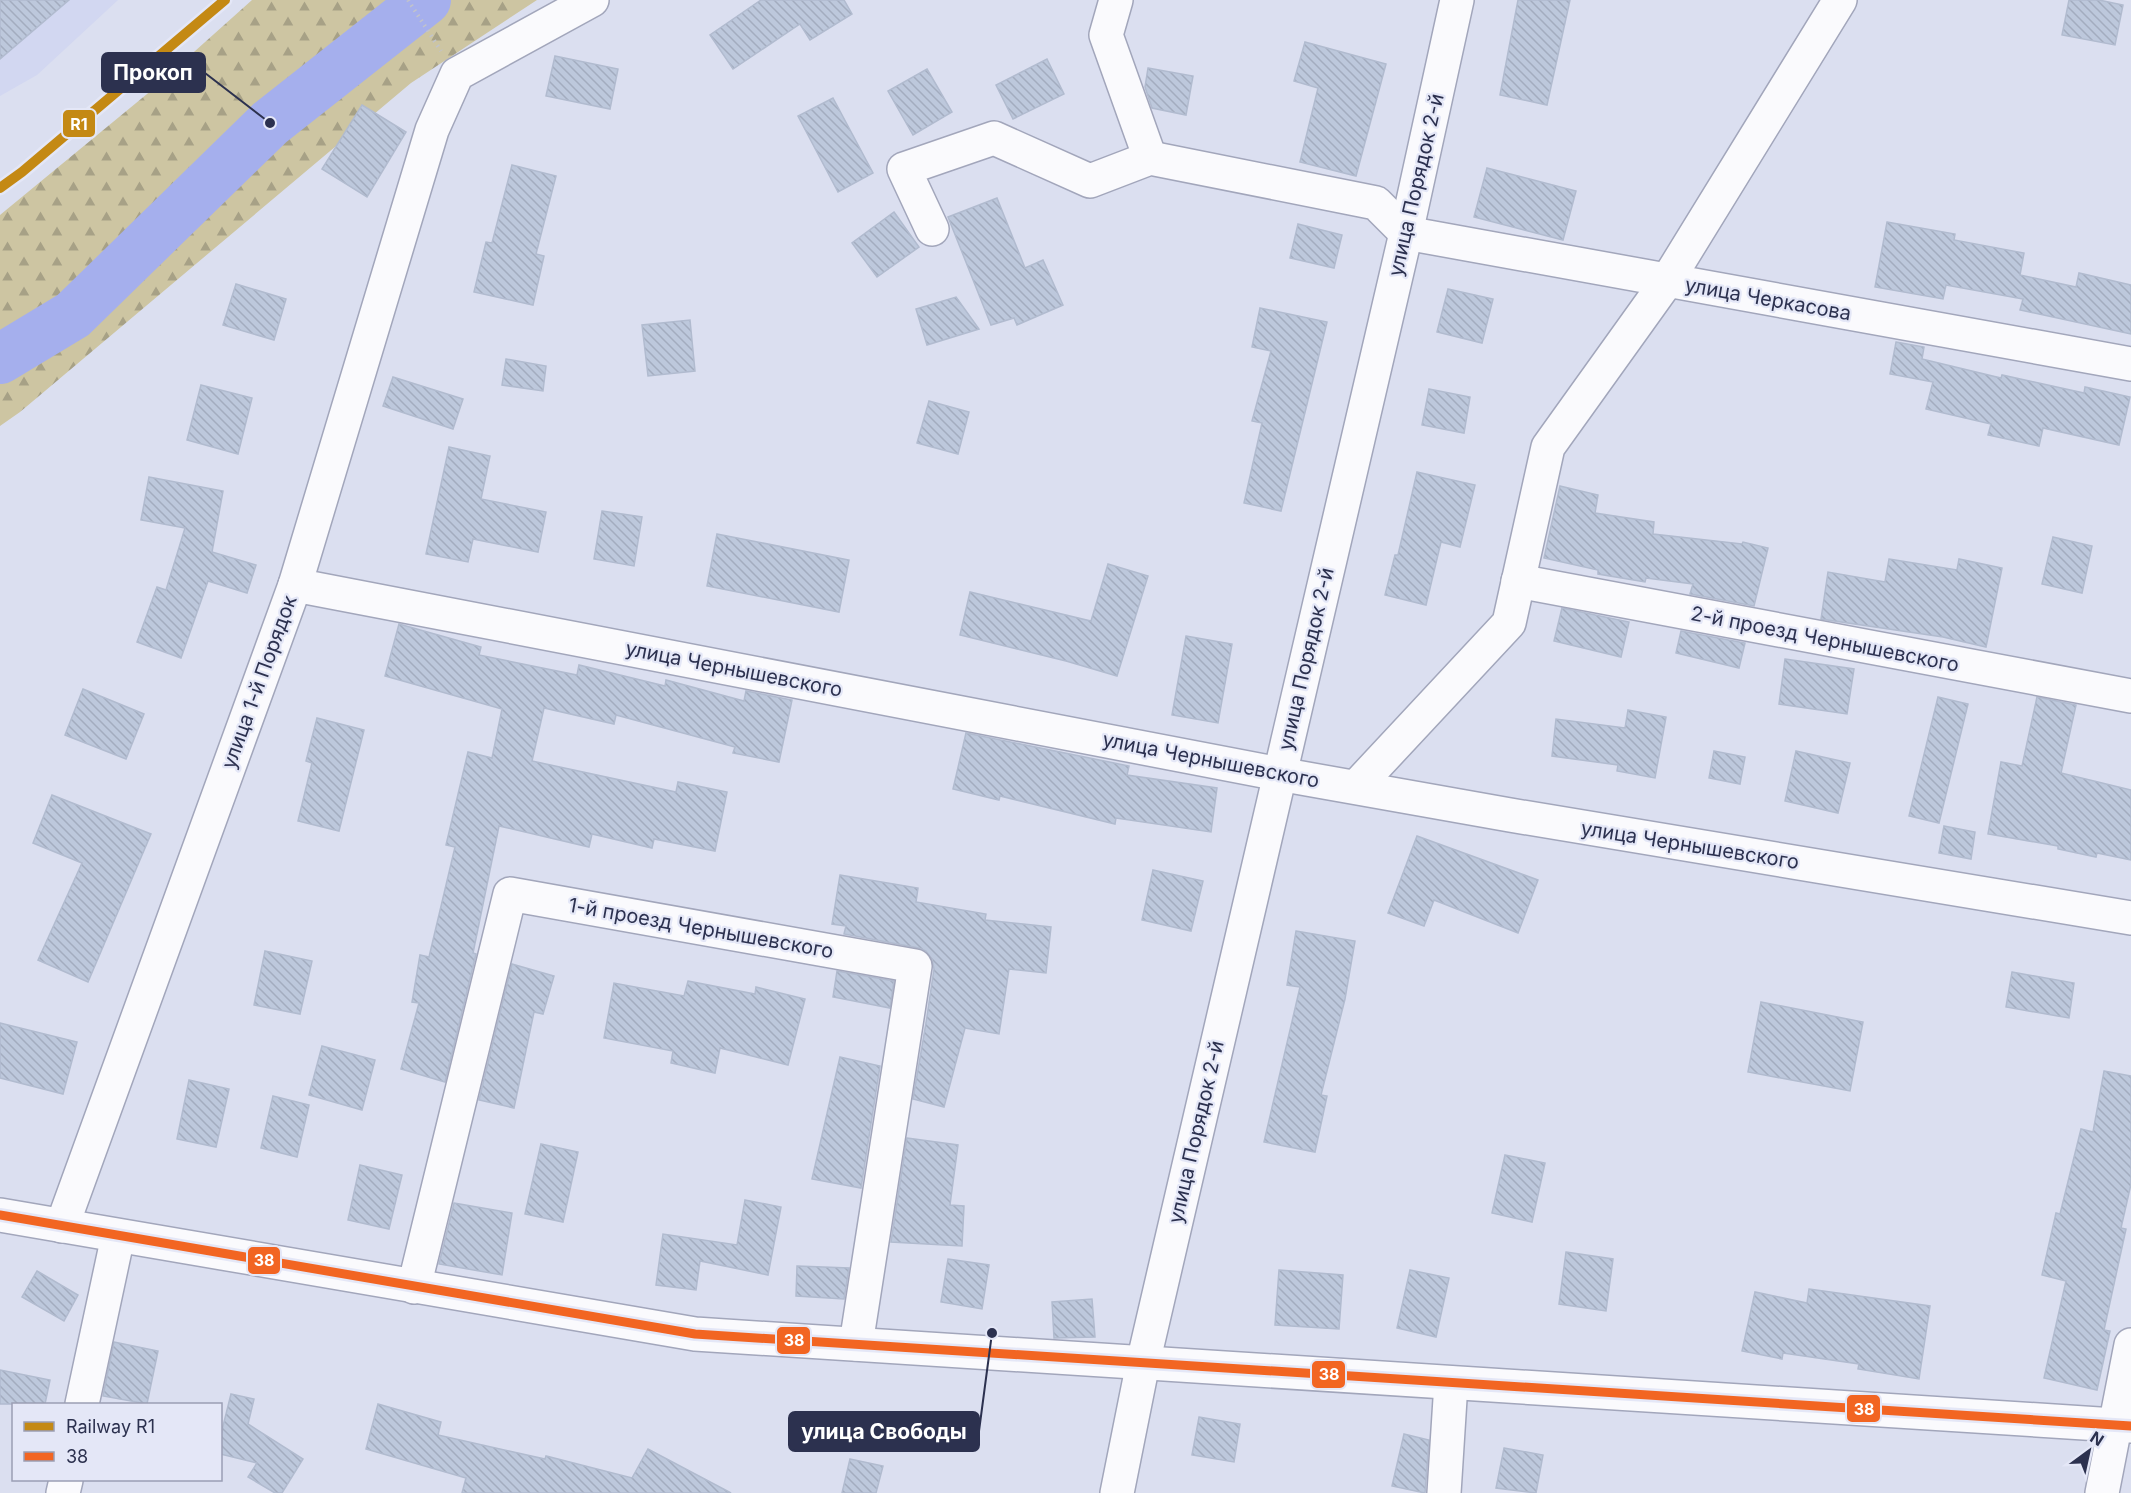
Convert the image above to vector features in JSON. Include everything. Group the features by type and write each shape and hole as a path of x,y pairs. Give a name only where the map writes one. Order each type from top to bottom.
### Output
{"street":[{"path":"457,74 592,0"},
{"path":"1116,0 1106,35 1150,158"},
{"name":"улица Порядок 2-й","path":"1117,1493 1143,1363 1406,233 1457,0"},
{"path":"1356,788 1509,623 1548,447 1666,280 1840,0"},
{"name":"улица 1-й Порядок","path":"62,1226 294,585 432,130 457,74"},
{"path":"932,229 904,169 994,138 1090,181 1150,158 1376,203 1406,233"},
{"name":"улица Черкасова","path":"1406,233 2131,364"},
{"name":"2-й проезд Чернышевского","path":"1518,581 2131,696"},
{"name":"улица Чернышевского","path":"294,585 1356,788 2131,918"},
{"name":"1-й проезд Чернышевского","path":"414,1287 510,894 915,966 855,1344"},
{"path":"0,1215 695,1334 2123,1426"},
{"path":"81,1403 118,1236"},
{"path":"2102,1493 2123,1426 2131,1345"},
{"path":"1444,1493 1451,1383"}],"path":[{"path":"408,0 457,74"}],"shaded area":[{"path":"0,0 118,0 37,75 0,96"}],"green space":[{"path":"252,0 537,0 411,83 20,412 0,426 0,215 147,94"}],"building":[{"path":"0,0 69,0 0,59"},
{"path":"761,0 844,0 852,14 810,40 800,24 733,69 710,35"},
{"path":"1518,0 1570,0 1547,105 1500,95"},
{"path":"2069,0 2099,0 2123,5 2115,45 2062,35"},
{"path":"1305,42 1386,64 1356,176 1300,162 1318,88 1294,81"},
{"path":"555,56 618,69 610,109 546,96"},
{"path":"1047,59 1064,94 1013,119 996,85"},
{"path":"1148,68 1193,76 1186,115 1152,108 1145,87"},
{"path":"927,69 952,112 913,135 888,91"},
{"path":"833,98 873,173 838,192 798,116"},
{"path":"362,105 406,132 367,197 322,169"},
{"path":"512,165 556,176 536,254 544,256 533,305 474,292 486,242 492,243"},
{"path":"1487,168 1576,191 1563,240 1474,217"},
{"path":"997,198 1025,268 1043,260 1063,305 1017,325 1014,318 991,325 948,217"},
{"path":"894,212 919,247 877,277 852,243"},
{"path":"1887,222 1955,234 1954,240 2024,253 2020,275 2076,287 2079,273 2131,285 2131,334 2020,310 2023,299 1946,285 1943,299 1875,287"},
{"path":"1298,224 1342,235 1334,268 1290,258"},
{"path":"236,284 286,299 274,340 223,325"},
{"path":"1448,289 1493,299 1482,343 1437,332"},
{"path":"956,297 979,329 927,345 916,309"},
{"path":"1260,308 1327,322 1281,511 1244,503 1262,423 1252,421 1271,351 1252,347"},
{"path":"690,320 695,371 648,376 642,325"},
{"path":"1896,342 1924,347 1922,359 2001,378 2002,375 2084,393 2085,387 2130,397 2119,445 2043,428 2039,446 1988,435 1991,424 1926,409 1933,382 1890,374"},
{"path":"506,359 546,366 543,391 502,385"},
{"path":"393,377 463,399 453,429 383,406"},
{"path":"201,385 252,398 238,454 187,440"},
{"path":"1429,389 1470,397 1464,433 1422,425"},
{"path":"929,401 969,412 958,454 917,443"},
{"path":"449,447 490,456 481,499 546,512 538,552 473,539 468,562 426,554"},
{"path":"1417,472 1475,485 1460,547 1441,542 1426,605 1385,595 1395,555 1398,555"},
{"path":"149,477 223,491 212,552 256,565 247,593 208,581 181,658 137,642 157,587 166,590 185,528 141,520"},
{"path":"1560,486 1598,495 1595,513 1654,522 1653,534 1742,544 1743,542 1768,548 1754,606 1690,594 1693,584 1646,578 1645,582 1598,574 1598,570 1544,558"},
{"path":"602,511 642,517 634,566 594,559"},
{"path":"717,534 849,560 839,612 707,586"},
{"path":"2053,537 2092,546 2082,593 2042,584"},
{"path":"1889,559 1957,570 1959,559 2002,568 1986,647 1943,637 1821,619 1828,572 1885,582"},
{"path":"1108,564 1148,576 1117,676 960,635 970,592 1091,621"},
{"path":"1562,608 1629,622 1621,657 1554,641"},
{"path":"399,624 481,647 479,655 577,675 579,665 665,686 666,680 744,701 746,691 792,700 779,762 733,753 735,747 616,715 614,724 544,708 532,761 676,792 678,782 727,792 715,851 654,839 652,848 592,834 589,847 499,826 473,953 476,954 445,1082 401,1069 419,1003 412,1002 420,955 429,957 455,847 446,845 468,752 492,758 502,709 385,676"},
{"path":"1681,631 1745,643 1739,668 1676,653"},
{"path":"1186,636 1232,644 1218,723 1172,715"},
{"path":"1785,659 1854,669 1847,714 1779,704"},
{"path":"83,689 144,714 126,759 65,735"},
{"path":"1938,697 1968,704 1939,823 1909,816"},
{"path":"2037,697 2076,705 2061,773 2131,790 2131,860 2097,853 2096,857 2058,849 2058,846 1988,834 2001,762 2022,766"},
{"path":"1628,710 1666,717 1655,778 1617,771 1618,765 1552,756 1556,719 1625,728"},
{"path":"317,718 364,730 339,831 298,821 312,763 306,761"},
{"path":"966,733 1129,766 1127,775 1217,788 1211,832 1116,818 1115,824 1000,796 999,800 953,789"},
{"path":"1714,751 1745,757 1740,784 1709,778"},
{"path":"1796,751 1850,763 1838,813 1785,801"},
{"path":"52,795 151,834 88,982 38,960 82,863 33,843"},
{"path":"1944,826 1975,832 1971,859 1939,853"},
{"path":"1417,836 1538,880 1518,933 1434,900 1424,926 1388,913"},
{"path":"1153,870 1203,881 1191,931 1142,920"},
{"path":"840,875 918,888 916,902 986,914 985,920 1051,927 1046,973 1009,969 999,1034 965,1028 944,1107 913,1099 934,969 932,959 926,951 919,948 844,934 846,926 832,924"},
{"path":"1296,931 1355,941 1345,999 1321,1095 1327,1096 1315,1152 1264,1142 1300,987 1287,985"},
{"path":"265,951 312,961 300,1014 254,1005"},
{"path":"512,964 554,976 543,1014 534,1012 514,1108 479,1100"},
{"path":"837,971 894,981 890,1008 833,997"},
{"path":"2012,972 2074,983 2069,1018 2006,1007"},
{"path":"688,981 755,994 756,987 805,999 788,1065 720,1048 715,1073 671,1063 673,1051 604,1038 614,983 684,996"},
{"path":"1761,1002 1863,1022 1850,1091 1748,1072"},
{"path":"0,1023 77,1042 63,1094 0,1078"},
{"path":"322,1046 375,1060 362,1110 309,1095"},
{"path":"840,1057 880,1066 861,1188 812,1179"},
{"path":"2104,1071 2131,1076 2131,1184 2121,1228 2126,1229 2104,1330 2110,1331 2097,1390 2044,1378 2066,1281 2042,1275 2056,1213 2060,1214 2081,1129 2093,1132"},
{"path":"189,1080 229,1089 216,1147 177,1139"},
{"path":"273,1096 309,1105 297,1157 261,1148"},
{"path":"907,1138 958,1145 950,1205 964,1206 962,1246 891,1242"},
{"path":"541,1144 578,1152 563,1222 525,1214"},
{"path":"1505,1155 1545,1163 1532,1222 1492,1213"},
{"path":"360,1165 402,1175 389,1229 348,1220"},
{"path":"745,1200 781,1207 768,1275 700,1261 696,1290 656,1285 663,1234 737,1245"},
{"path":"454,1203 512,1213 502,1275 439,1264"},
{"path":"1566,1252 1613,1259 1606,1311 1559,1304"},
{"path":"948,1259 989,1265 982,1309 941,1302"},
{"path":"797,1266 849,1268 844,1299 796,1296"},
{"path":"1279,1270 1343,1275 1339,1329 1275,1325"},
{"path":"1410,1270 1449,1278 1436,1337 1397,1328"},
{"path":"37,1271 78,1295 64,1321 22,1297"},
{"path":"1809,1289 1930,1306 1919,1379 1858,1369 1859,1364 1783,1353 1782,1359 1742,1351 1755,1292 1807,1303"},
{"path":"1092,1299 1095,1337 1054,1338 1052,1302"},
{"path":"114,1342 158,1351 147,1403 103,1396"},
{"path":"0,1370 50,1380 45,1403 0,1404"},
{"path":"231,1394 254,1399 248,1424 303,1459 282,1493 275,1493 248,1477 257,1463 222,1454 222,1430"},
{"path":"378,1404 441,1422 438,1435 545,1459 546,1456 632,1478 648,1449 731,1493 462,1493 466,1478 366,1449"},
{"path":"1199,1417 1240,1424 1234,1462 1192,1455"},
{"path":"1404,1434 1429,1440 1425,1493 1392,1486"},
{"path":"1504,1448 1543,1455 1536,1493 1496,1488"},
{"path":"850,1459 883,1466 876,1493 842,1493"}],"waterway":[{"path":"0,359 73,315 270,123 426,0"}],"rail line":[{"name":"R1","path":"0,188 22,172 225,0"}],"transit line":[{"name":"38","path":"0,1215 695,1334 2131,1426"}],"place":[{"name":"Прокоп","path":"270,123"},
{"name":"улица Свободы","path":"992,1333"}]}
